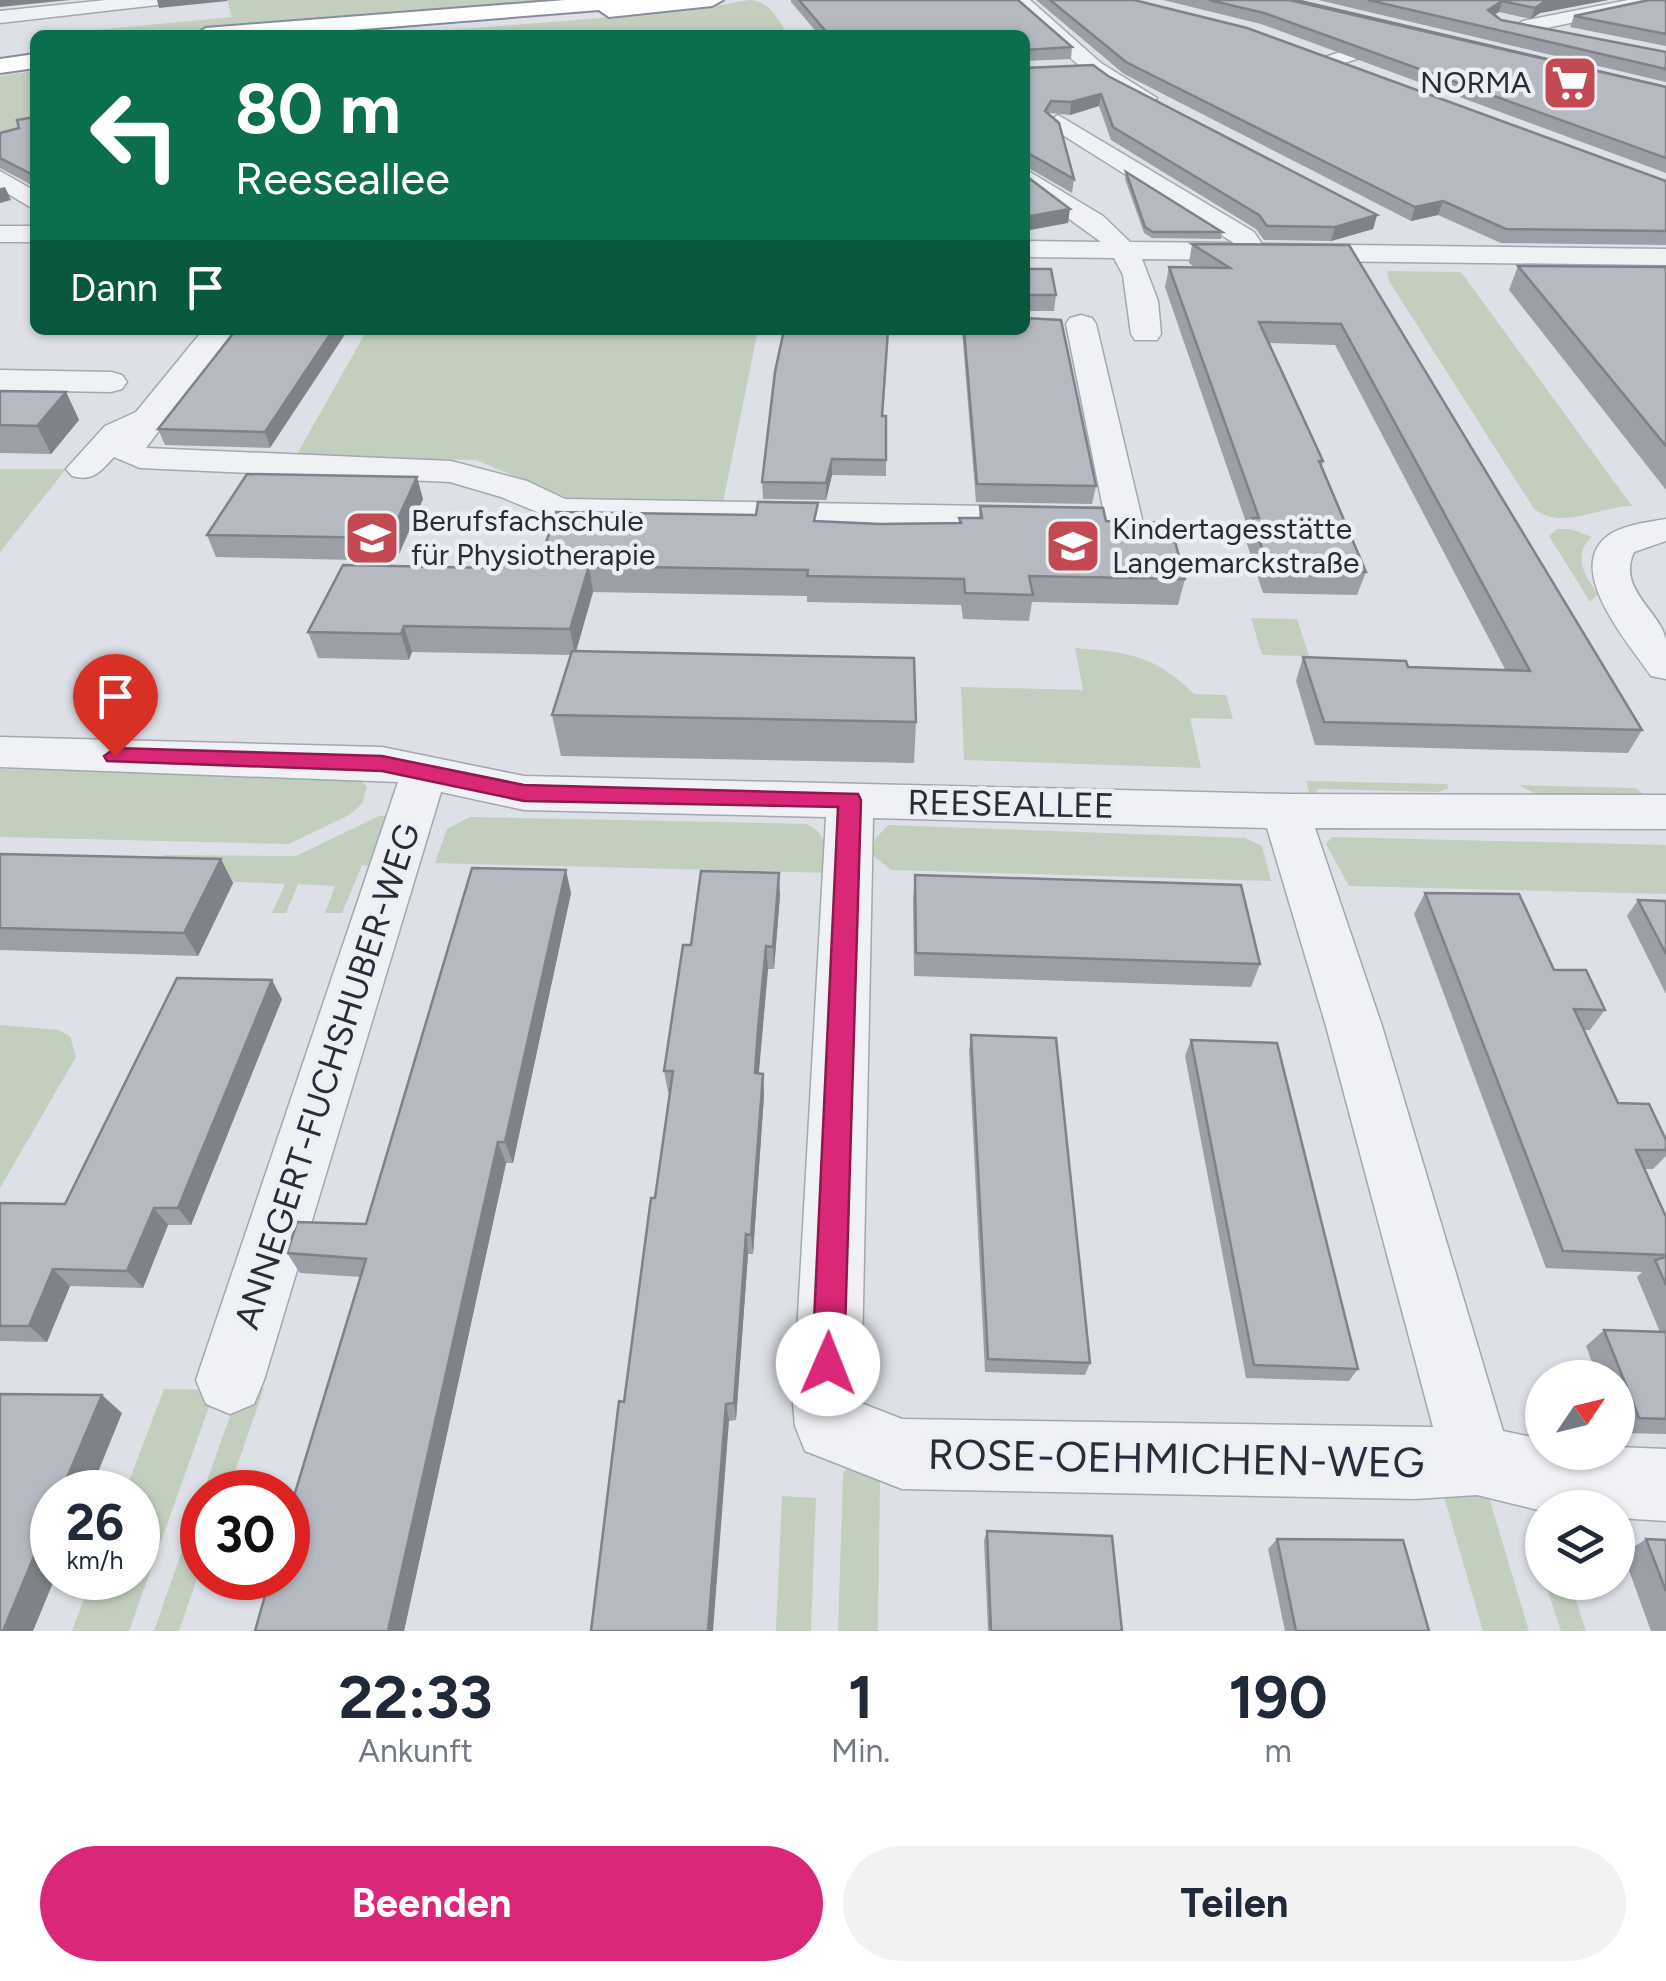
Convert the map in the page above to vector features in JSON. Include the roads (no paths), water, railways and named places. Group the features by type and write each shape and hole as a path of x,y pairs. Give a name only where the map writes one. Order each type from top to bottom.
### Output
{"highway":[{"path":"269,30 644,0"},
{"path":"356,30 712,0"},
{"path":"0,57 30,54"},
{"path":"0,66 30,62"}],"street":[{"path":"0,2 16,0"},
{"path":"0,17 75,4 157,0"},
{"path":"1019,0 1094,67 1170,111 1130,116"},
{"path":"1523,26 1655,0"},
{"path":"1372,76 1324,58 1423,35 1373,22"},
{"path":"1498,22 1578,37"},
{"path":"1060,69 1094,67"},
{"path":"1092,118 1050,122 1244,238 1252,251"},
{"path":"0,178 30,199"},
{"path":"1030,179 1114,236 1105,279"},
{"path":"1403,230 1449,254"},
{"path":"0,234 30,234"},
{"path":"1030,249 1666,257"},
{"path":"1044,324 1132,330 1146,301 1112,250"},
{"path":"215,335 127,451 140,458 451,472 514,489 559,510 1124,519 1081,324"},
{"path":"0,380 111,382"},
{"path":"84,469 118,433 148,419"},
{"path":"1666,530 1620,544 1610,560 1612,586 1666,666"},
{"name":"REESEALLEE","path":"0,752 382,763 524,793 1286,811 1666,812"},
{"name":"ANNEGERT-FUCHSHUBER-WEG","path":"230,1380 424,773"},
{"name":"ROSE-OEHMICHEN-WEG","path":"850,800 830,1245 830,1426 902,1454 1415,1464 1477,1460 1359,1044 1286,811"},
{"path":"1477,1460 1564,1480 1666,1485"}],"tram line":[{"path":"1296,0 1666,87"}],"place":[{"name":"NORMA","path":"1570,83"},
{"name":"Berufsfachschule für Physiotherapie","path":"372,538"},
{"name":"Kindertagesstätte Langemarckstraße","path":"1073,546"}]}
